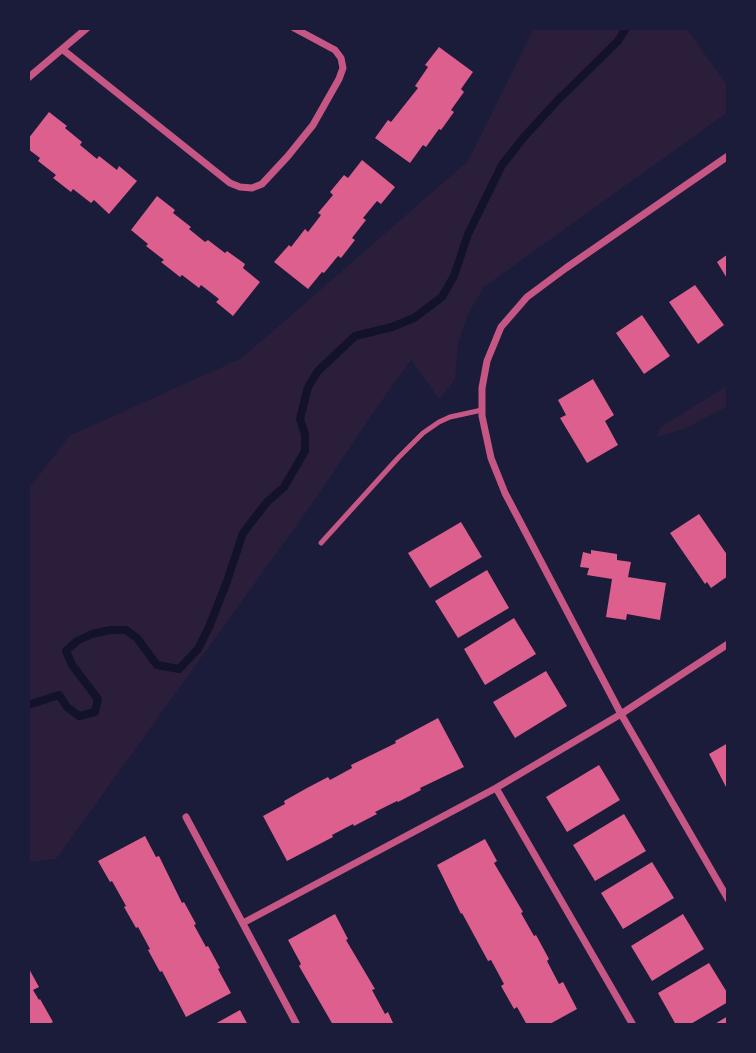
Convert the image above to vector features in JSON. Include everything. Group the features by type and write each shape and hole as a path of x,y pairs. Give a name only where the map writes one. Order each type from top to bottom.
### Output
{"street":[{"path":"28,78 87,28"},
{"path":"62,49 230,183 252,188 262,184 313,125 343,68 341,58 335,50 294,28"},
{"path":"728,156 527,297 501,327 487,361 482,388 482,410 491,458 506,493 621,714 728,899"},
{"path":"243,923 496,788 621,714 728,643"},
{"path":"496,788 633,1025"},
{"path":"186,817 297,1025"}],"lane":[{"path":"321,543 423,433 450,417 482,410"}],"shaded area":[{"path":"534,28 688,28 728,86 728,112 484,287 468,314 458,344 455,380 439,399 411,360 314,501 56,859 28,862 28,490 69,436 242,358 468,161"},
{"path":"728,385 728,406 684,429 657,437 661,427"}],"building":[{"path":"439,47 473,72 461,89 464,92 451,110 454,112 410,163 375,138 418,88 415,86 428,67 425,65"},
{"path":"49,112 67,126 65,128 82,142 80,145 97,159 99,156 117,170 119,166 137,181 109,214 94,200 91,203 53,178 56,175 28,149 28,139"},
{"path":"362,160 395,187 381,204 377,201 363,218 366,220 352,238 355,240 341,258 338,256 308,289 274,262 289,245 291,247 305,229 308,232 321,215 318,213 333,195 330,192 344,175 348,178"},
{"path":"157,196 175,210 173,213 191,227 189,229 205,242 208,240 245,264 243,268 260,282 233,316 216,302 219,299 201,285 199,288 161,262 164,260 131,230"},
{"path":"728,254 728,280 717,262"},
{"path":"695,285 724,325 698,344 669,302"},
{"path":"642,315 670,356 644,374 616,333"},
{"path":"593,379 614,415 605,421 618,445 587,463 560,418 566,415 558,400"},
{"path":"699,514 728,556 728,576 711,588 707,582 705,584 670,533"},
{"path":"461,522 482,557 430,588 408,553"},
{"path":"591,550 617,554 617,560 631,562 628,577 666,583 660,620 627,614 626,620 606,617 612,579 587,575 589,568 580,567 583,552 591,554"},
{"path":"487,570 509,608 458,638 435,601"},
{"path":"514,618 536,654 485,685 464,649"},
{"path":"546,671 567,706 515,738 493,702"},
{"path":"438,718 464,767 287,861 263,816 307,788 328,777 330,780 352,768 351,765"},
{"path":"728,743 728,791 709,754"},
{"path":"599,765 620,800 567,832 546,797"},
{"path":"624,814 646,851 595,881 573,845"},
{"path":"145,836 156,857 159,856 231,993 186,1017 138,927 136,928 112,881 110,882 98,861"},
{"path":"485,839 497,861 494,863 549,959 547,961 559,984 563,982 577,1009 548,1025 527,1025 517,1007 514,1009 501,986 504,984 461,914 437,865"},
{"path":"652,862 674,898 623,929 601,893"},
{"path":"335,914 348,939 346,940 375,989 372,990 394,1025 333,1025 299,966 301,964 288,940"},
{"path":"683,914 704,949 652,981 631,946"},
{"path":"709,963 728,994 728,1002 689,1025 676,1025 658,993"},
{"path":"28,967 39,987 33,990 53,1022 52,1025 28,1025"},
{"path":"240,1010 248,1025 213,1025"},
{"path":"728,1016 728,1025 713,1025"}],"waterway":[{"path":"28,705 59,695 67,707 79,716 95,712 98,699 72,665 66,651 77,641 92,634 126,630 137,638 157,665 179,669 198,649 226,584 243,533 267,502 284,487 305,451 305,434 300,419 308,387 318,371 355,336 392,327 414,318 442,297 454,276 468,234 502,165 558,100 618,41 626,28"}]}
